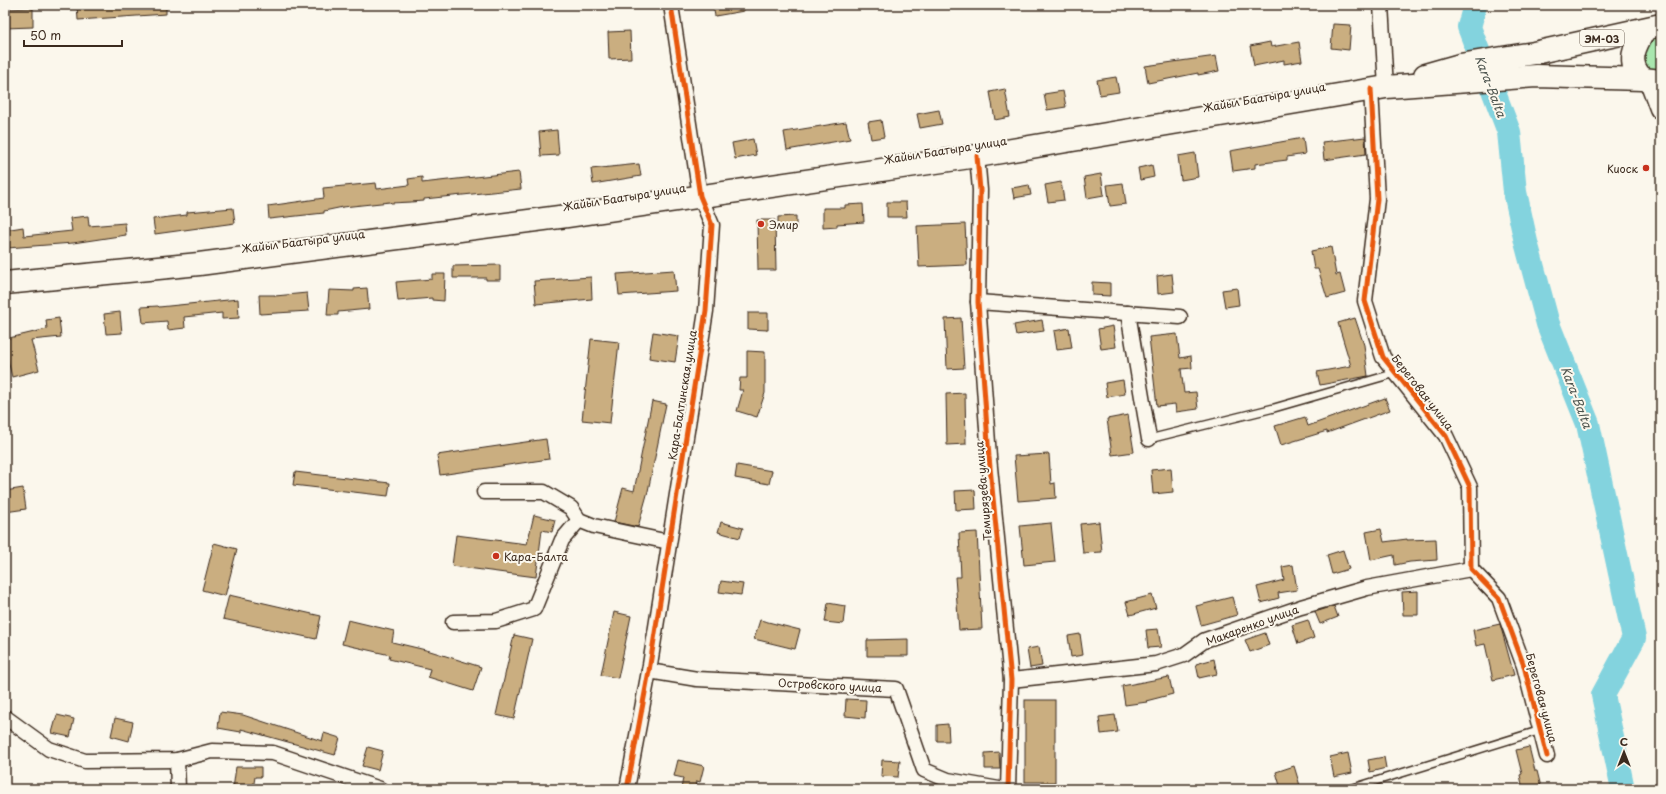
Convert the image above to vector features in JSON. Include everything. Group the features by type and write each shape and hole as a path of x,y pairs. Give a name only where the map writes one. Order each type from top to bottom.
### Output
{"highway":[{"name":"ЭМ-03","path":"1463,73 1534,53 1653,27"},
{"path":"1653,27 1633,53 1633,65 1636,72 1651,80 1661,108"},
{"name":"Жайыл Баатыра улица","path":"5,283 198,264 559,218 977,156 1463,73"},
{"name":"ЭМ-03","path":"1463,73 1651,80"}],"street":[{"name":"Кара-Балтинская улица","path":"627,789 649,671 706,311 712,225 700,196 671,5"},
{"path":"1378,88 1381,5"},
{"name":"Береговая улица","path":"1378,88 1372,116 1377,199 1365,301 1383,357 1446,436 1470,487 1471,569 1499,598 1524,666 1547,756"},
{"name":"Темирязева улица","path":"977,156 980,190 978,302 989,457 1011,680 1008,789"},
{"path":"978,302 1180,317"},
{"path":"1128,314 1149,439"},
{"path":"484,492 544,492 571,508 580,520 594,526 669,542"},
{"path":"453,622 496,621 534,609 562,540 580,520"},
{"name":"Макаренко улица","path":"1011,680 1156,664 1184,655 1206,640 1301,607 1367,588 1471,569"},
{"name":"Островского улица","path":"649,671 697,679 896,689 924,770 948,780 999,789"},
{"path":"5,717 49,749 85,761 177,760 212,751 273,753 380,789"},
{"path":"177,760 178,789"}],"lane":[{"path":"1149,439 1274,408 1396,373"},
{"path":"1350,789 1540,730"}],"green space":[{"path":"1661,36 1661,72 1642,69 1643,37"}],"building":[{"path":"77,5 166,5 166,14 78,20"},
{"path":"713,5 743,5 744,11 715,16"},
{"path":"33,8 33,27 5,28 5,9"},
{"path":"1333,24 1351,25 1349,50 1331,48"},
{"path":"630,31 631,58 609,59 608,32"},
{"path":"1270,42 1271,47 1299,42 1302,61 1284,64 1284,60 1254,66 1250,46"},
{"path":"1216,56 1219,71 1198,75 1198,73 1148,83 1145,66"},
{"path":"1116,77 1119,92 1100,95 1097,80"},
{"path":"1005,89 1010,117 995,120 990,92"},
{"path":"1063,91 1066,107 1047,110 1044,94"},
{"path":"939,110 942,124 920,128 917,114"},
{"path":"881,120 884,137 871,139 868,122"},
{"path":"846,122 850,139 787,150 784,132"},
{"path":"557,130 559,155 541,156 539,132"},
{"path":"1365,137 1366,154 1324,160 1322,142"},
{"path":"1303,138 1305,154 1287,157 1287,160 1255,164 1255,168 1233,171 1230,151"},
{"path":"753,139 756,155 735,159 732,143"},
{"path":"1195,153 1198,177 1181,180 1178,156"},
{"path":"639,164 641,176 593,184 591,169"},
{"path":"1152,165 1154,177 1140,180 1138,168"},
{"path":"519,172 521,189 424,199 424,201 390,202 343,207 324,211 324,213 269,219 268,206 324,198 323,188 376,183 377,189 409,185 408,179 422,177 422,183"},
{"path":"1101,174 1104,195 1087,198 1084,177"},
{"path":"1061,182 1064,200 1048,202 1045,185"},
{"path":"1123,183 1126,204 1110,206 1107,185"},
{"path":"1029,185 1031,195 1014,198 1012,188"},
{"path":"887,202 906,202 907,217 887,217"},
{"path":"863,204 864,222 837,224 837,227 823,228 823,208 845,208 845,205"},
{"path":"233,208 235,223 155,234 153,219 187,215 187,212"},
{"path":"88,216 89,226 125,223 126,235 73,243 7,248 5,230 23,227 24,236 72,231 70,218"},
{"path":"796,216 796,228 778,228 778,217"},
{"path":"757,220 775,220 776,270 758,270"},
{"path":"965,224 967,265 919,267 917,226"},
{"path":"1331,247 1336,275 1340,274 1345,293 1327,298 1318,269 1314,269 1311,251"},
{"path":"500,265 500,280 486,280 486,278 453,278 453,266"},
{"path":"674,270 676,291 619,295 617,274"},
{"path":"432,274 445,274 444,301 432,300 432,298 398,301 396,282 432,279"},
{"path":"1172,274 1174,292 1158,294 1157,276"},
{"path":"591,277 592,299 536,304 534,281"},
{"path":"1092,282 1110,283 1110,296 1092,295"},
{"path":"367,288 369,309 338,312 338,315 327,315 329,290 354,291 354,289"},
{"path":"1237,288 1239,305 1225,307 1222,290"},
{"path":"307,293 309,311 260,314 259,295 275,296"},
{"path":"238,299 239,318 222,319 222,313 184,317 185,328 168,330 167,321 143,323 141,307 159,307"},
{"path":"120,312 122,333 106,334 104,314"},
{"path":"748,313 768,313 768,330 748,329"},
{"path":"59,318 61,337 31,340 39,370 12,377 5,348 5,339 47,329 46,320"},
{"path":"961,318 964,368 947,369 945,319"},
{"path":"1355,318 1364,345 1368,376 1320,385 1317,372 1351,366 1338,323"},
{"path":"1042,320 1044,331 1016,335 1014,325"},
{"path":"1113,326 1116,347 1101,349 1098,329"},
{"path":"1069,328 1072,348 1057,350 1054,331"},
{"path":"653,332 679,336 675,362 649,358"},
{"path":"1177,334 1180,358 1191,356 1192,368 1181,369 1184,393 1196,392 1198,409 1176,412 1175,404 1157,406 1149,337"},
{"path":"591,339 619,342 610,423 582,420"},
{"path":"747,351 765,352 765,393 757,417 737,411 743,390 739,390 740,378 747,378"},
{"path":"1123,380 1125,394 1107,397 1105,383"},
{"path":"965,393 966,444 947,445 946,394"},
{"path":"1385,398 1390,410 1327,433 1327,431 1281,445 1275,426 1305,417 1308,426"},
{"path":"652,401 666,404 648,491 638,527 614,522 623,488 634,491"},
{"path":"1128,415 1134,452 1112,455 1107,419"},
{"path":"546,439 549,459 440,475 437,455"},
{"path":"1049,454 1051,484 1055,483 1056,498 1018,501 1014,456"},
{"path":"737,465 772,471 769,484 735,478"},
{"path":"1171,468 1173,492 1153,494 1151,470"},
{"path":"295,472 390,483 388,496 293,485"},
{"path":"23,488 26,509 5,512 5,491"},
{"path":"975,490 976,509 956,510 955,491"},
{"name":"Кара-Балта","path":"534,515 555,520 552,532 542,530 536,577 452,566 456,535 527,544"},
{"path":"721,522 743,528 740,538 718,532"},
{"path":"1099,522 1102,552 1083,553 1080,524"},
{"path":"1051,523 1055,562 1024,565 1020,526"},
{"path":"1381,529 1384,542 1407,539 1436,539 1437,560 1410,562 1395,565 1394,555 1371,560 1366,532"},
{"path":"977,532 982,629 959,630 955,577 961,577 959,533"},
{"path":"214,543 237,549 225,596 202,590"},
{"path":"1343,550 1349,569 1332,574 1327,555"},
{"path":"1293,565 1297,590 1278,593 1279,598 1261,603 1257,587 1284,580 1282,567"},
{"path":"721,581 743,584 741,595 719,592"},
{"path":"1418,591 1418,615 1403,615 1402,592"},
{"path":"229,595 321,616 316,639 223,619"},
{"path":"1152,595 1156,608 1130,615 1126,602"},
{"path":"1232,597 1237,615 1201,625 1196,606"},
{"path":"828,603 845,606 843,624 825,622"},
{"path":"1334,606 1338,617 1320,624 1315,612"},
{"path":"614,612 631,616 618,678 601,675"},
{"path":"348,620 394,631 392,642 430,651 481,667 473,691 428,677 430,669 389,659 390,655 342,644"},
{"path":"760,620 800,630 795,649 754,639"},
{"path":"1308,620 1314,638 1298,644 1292,625"},
{"path":"1500,624 1514,675 1493,680 1485,644 1476,646 1473,630"},
{"path":"1158,629 1161,647 1148,648 1146,630"},
{"path":"1265,633 1269,645 1250,652 1245,640"},
{"path":"1080,634 1083,655 1071,657 1068,636"},
{"path":"514,635 532,639 514,719 496,715"},
{"path":"908,639 908,656 867,656 867,640"},
{"path":"1039,647 1042,666 1030,668 1027,649"},
{"path":"1214,659 1217,674 1199,678 1196,664"},
{"path":"1169,677 1173,694 1146,701 1147,702 1125,705 1122,686"},
{"path":"846,699 866,700 865,718 845,716"},
{"path":"1025,700 1055,700 1055,782 1025,782"},
{"path":"220,712 243,715 322,741 324,733 340,738 335,755 241,729 241,732 218,728"},
{"path":"57,715 74,719 70,737 52,733"},
{"path":"1115,715 1118,732 1101,734 1099,717"},
{"path":"115,718 133,722 129,741 111,736"},
{"path":"948,724 949,741 937,741 937,725"},
{"path":"368,747 383,751 378,770 362,766"},
{"path":"1529,747 1541,787 1523,789 1520,775 1522,774 1516,750"},
{"path":"999,752 1000,769 985,769 985,753"},
{"path":"1348,753 1352,773 1334,777 1330,757"},
{"path":"1384,757 1386,768 1370,772 1368,760"},
{"path":"678,760 704,766 700,782 697,781 696,789 681,789 683,778 674,776"},
{"path":"882,760 900,761 898,777 881,776"},
{"path":"1294,766 1301,789 1281,789 1276,772"},
{"path":"236,767 261,767 261,777 255,777 253,789 233,789"}],"waterway":[{"name":"Kara-Balta","path":"1475,5 1469,27 1509,132 1515,192 1526,242 1548,324 1588,424 1634,638 1603,695 1623,789"}],"cycle path":[{"path":"627,789 649,671 706,311 712,225 700,196 671,5"},
{"path":"1371,89 1377,199 1365,301 1383,357 1446,436 1470,487 1471,569 1499,598 1524,666 1547,756"},
{"path":"977,156 980,190 978,302 989,457 1011,680 1008,789"}],"place":[{"name":"Киоск","path":"1646,168"},
{"name":"Эмир","path":"761,224"},
{"name":"Кара-Балта","path":"496,556"}]}
